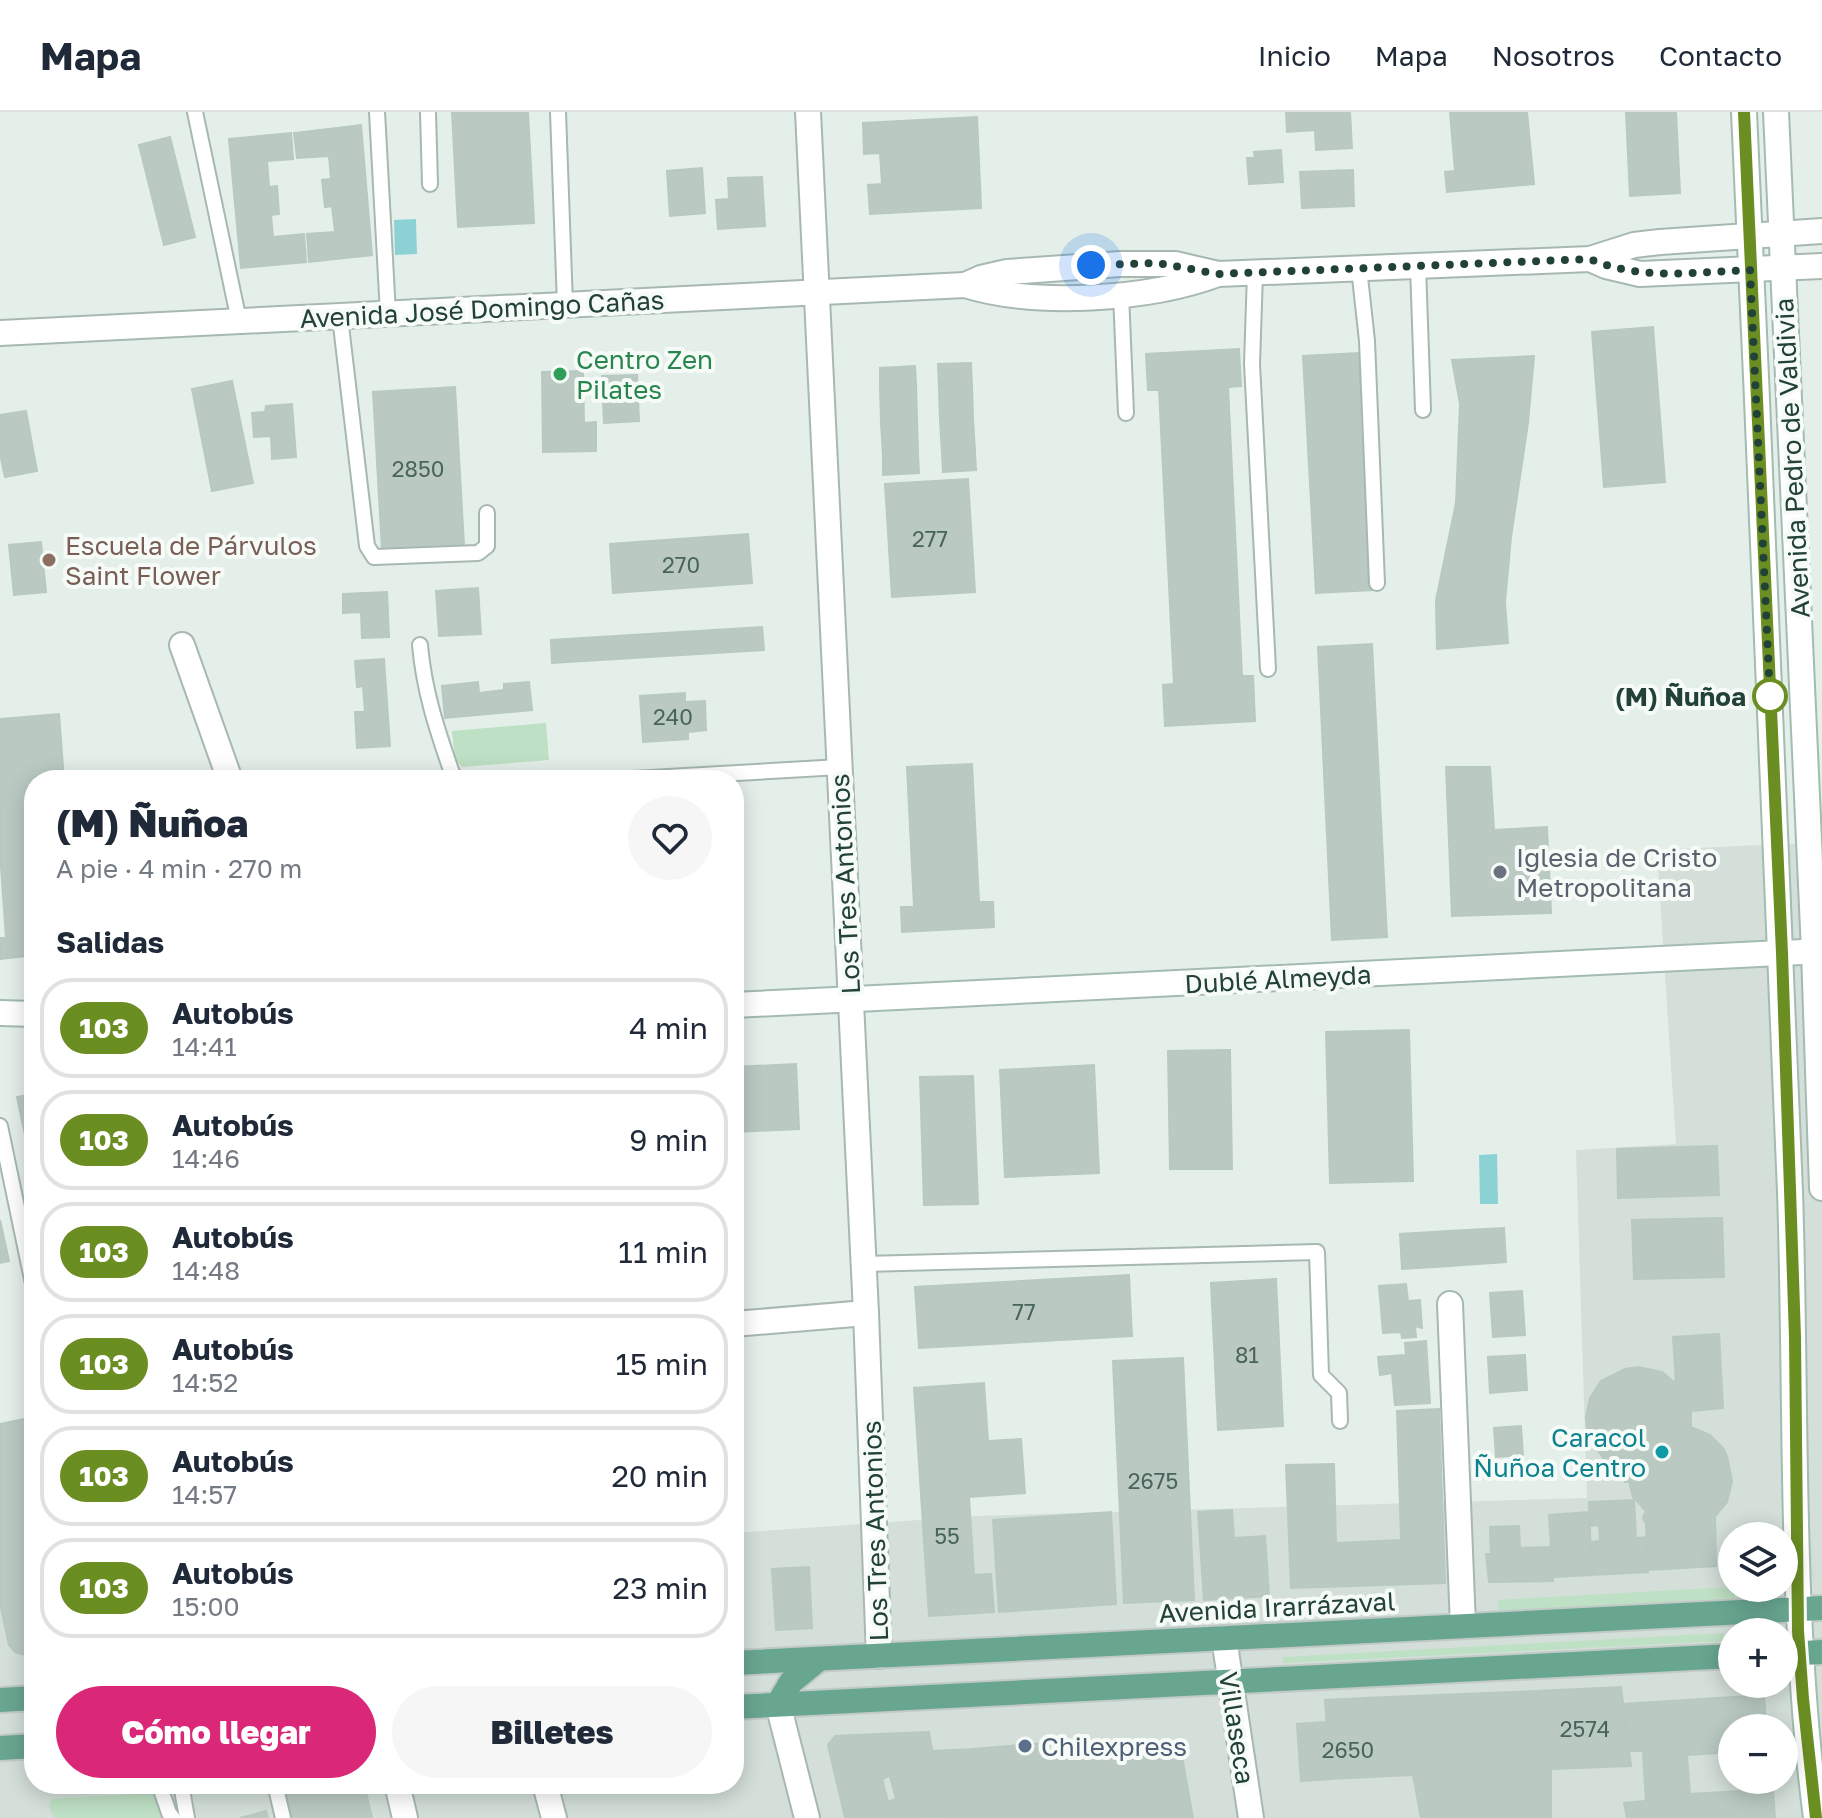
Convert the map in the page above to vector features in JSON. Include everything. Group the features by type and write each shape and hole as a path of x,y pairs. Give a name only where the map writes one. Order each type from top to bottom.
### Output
{"main road":[{"name":"Avenida Irarrázaval","path":"744,1663 1822,1608"},
{"path":"744,1706 1718,1657"},
{"path":"778,1704 791,1682 819,1659"},
{"path":"0,1700 24,1699"},
{"path":"0,1748 24,1747"}],"street":[{"name":"Los Tres Antonios","path":"808,112 864,1264 879,1656"},
{"name":"Avenida Pedro de Valdivia","path":"1744,112 1782,953 1795,1337 1797,1609 1816,1818"},
{"name":"Avenida Pedro de Valdivia","path":"1776,112 1818,951 1822,1188"},
{"name":"Avenida José Domingo Cañas","path":"965,285 990,293 1027,298 1155,292 1218,274 1590,259 1634,245 1822,231"},
{"name":"Avenida José Domingo Cañas","path":"1590,259 1640,274 1822,266"},
{"name":"Avenida José Domingo Cañas","path":"0,333 965,285 1007,272 1120,264 1175,264 1218,274"},
{"path":"182,645 226,770"},
{"name":"Dublé Almeyda","path":"744,1005 1818,951"},
{"path":"0,1013 24,1014"},
{"path":"1450,1304 1463,1626"},
{"path":"744,1323 866,1313"},
{"name":"Villaseca","path":"1224,1638 1228,1681 1251,1818"},
{"path":"778,1704 807,1818"},
{"path":"399,1794 405,1818"},
{"path":"548,1794 554,1818"}],"lane":[{"path":"195,112 239,321"},
{"path":"377,112 388,314"},
{"path":"428,112 430,184"},
{"path":"558,112 565,305"},
{"path":"1418,266 1423,410"},
{"path":"1359,268 1367,341 1377,583"},
{"path":"1255,273 1252,364 1268,669"},
{"path":"1121,294 1126,413"},
{"path":"340,317 367,546 374,557 478,553 487,546 487,513"},
{"path":"420,645 431,715 451,770"},
{"path":"744,773 840,767"},
{"path":"0,1126 24,1241"},
{"path":"864,1264 1317,1252 1321,1375 1339,1393 1340,1421"},
{"path":"162,1794 173,1818"},
{"path":"183,1794 187,1818"},
{"path":"277,1794 283,1818"}],"shaded area":[{"path":"1822,842 1822,1818 0,1818 0,1531 24,1527 24,1794 744,1794 744,1532 976,1516 1587,1498 1576,1150 1676,1144 1657,850"}],"green space":[{"path":"546,723 549,760 462,767 455,759 452,731"},
{"path":"1718,1588 1718,1599 1499,1611 1498,1600"},
{"path":"1718,1633 1718,1641 1283,1663 1283,1657"},
{"path":"154,1794 161,1818 55,1818 49,1807 52,1799"}],"water":[{"path":"416,219 417,254 395,255 394,220"},
{"path":"1497,1154 1498,1204 1480,1204 1479,1155"}],"building":[{"path":"452,112 528,112 534,223 458,227"},
{"path":"1286,112 1350,112 1352,148 1316,150 1315,130 1287,132"},
{"path":"1450,112 1527,112 1534,184 1447,192 1445,172 1455,171"},
{"path":"1626,112 1676,112 1680,193 1630,196"},
{"path":"977,117 981,208 870,214 868,185 882,184 880,153 864,154 863,123"},
{"path":"361,125 372,255 309,262 307,234 335,232 332,206 325,207 322,180 331,179 329,156 297,158 294,133"},
{"path":"291,133 293,159 267,161 269,187 277,186 279,214 271,215 273,237 304,234 306,262 241,268 229,139"},
{"path":"170,137 195,237 164,245 139,145"},
{"path":"1281,150 1283,182 1249,184 1247,158 1255,158 1254,152"},
{"path":"702,168 705,213 670,216 667,171"},
{"path":"1353,170 1354,206 1302,208 1300,172"},
{"path":"762,177 765,226 718,229 716,200 729,199 728,178"},
{"path":"1653,327 1665,482 1604,487 1592,332"},
{"path":"1239,349 1241,386 1228,387 1242,676 1253,676 1255,721 1165,726 1163,685 1174,684 1159,390 1148,390 1146,354"},
{"path":"1359,353 1373,590 1316,593 1303,356"},
{"path":"1534,356 1505,602 1508,643 1437,649 1436,600 1456,503 1460,404 1452,360"},
{"path":"971,363 972,386 939,387 938,364"},
{"path":"915,366 916,385 880,387 880,368"},
{"path":"583,371 584,423 596,422 596,451 543,452 542,372"},
{"path":"637,375 639,421 604,423 602,376"},
{"path":"232,381 253,483 212,491 192,389"},
{"path":"916,385 917,421 881,422 880,387"},
{"path":"972,386 973,419 940,420 939,387"},
{"path":"455,387 464,545 382,549 373,392"},
{"path":"292,404 296,457 272,459 271,436 254,437 252,413 265,412 266,406"},
{"path":"26,411 37,471 5,477 0,454 0,415"},
{"path":"973,419 975,452 942,453 940,420"},
{"path":"917,421 918,453 883,455 881,422"},
{"path":"975,452 976,470 943,472 942,453"},
{"path":"918,453 919,473 883,475 883,455"},
{"path":"968,479 975,592 892,597 885,484"},
{"path":"748,534 752,583 613,593 610,544"},
{"path":"41,542 46,592 14,595 9,545"},
{"path":"478,588 481,634 439,636 436,591"},
{"path":"387,592 389,637 362,638 361,612 343,613 343,594"},
{"path":"762,627 764,650 552,663 551,640"},
{"path":"1372,644 1387,937 1332,940 1318,647"},
{"path":"384,659 390,746 357,748 355,712 365,712 363,686 357,687 355,661"},
{"path":"478,682 479,693 504,690 504,684 529,682 532,710 445,718 442,686"},
{"path":"685,693 685,702 705,701 706,730 688,732 688,739 643,742 640,696"},
{"path":"59,714 63,770 24,770 24,956 0,959 0,938 6,938 0,852 0,719"},
{"path":"972,764 979,902 993,902 994,927 902,932 901,907 914,907 907,767"},
{"name":"Iglesia de Cristo Metropolitana","path":"1446,767 1490,767 1494,830 1547,827 1551,913 1452,916"},
{"path":"1409,1030 1413,1181 1330,1183 1326,1032"},
{"path":"1230,1050 1232,1169 1170,1169 1168,1051"},
{"path":"796,1064 799,1129 744,1132 744,1067"},
{"path":"1094,1065 1099,1173 1005,1177 1000,1070"},
{"path":"973,1076 978,1204 924,1205 920,1077"},
{"path":"24,1096 24,1130 17,1097"},
{"path":"1717,1146 1719,1195 1618,1198 1617,1149"},
{"path":"1722,1218 1724,1277 1634,1279 1632,1220"},
{"path":"0,1220 9,1261 0,1263"},
{"path":"1504,1228 1506,1262 1450,1266 1448,1231"},
{"path":"1448,1231 1450,1266 1402,1269 1400,1234"},
{"path":"1129,1275 1132,1336 919,1348 915,1287"},
{"path":"1276,1279 1283,1426 1218,1430 1211,1283"},
{"path":"1406,1284 1408,1301 1420,1300 1422,1328 1415,1326 1416,1337 1402,1338 1401,1332 1383,1333 1379,1286"},
{"path":"1522,1291 1525,1335 1493,1337 1490,1293"},
{"path":"1719,1334 1723,1408 1691,1411 1682,1389 1676,1384 1673,1337"},
{"path":"1426,1341 1430,1403 1395,1405 1392,1373 1380,1375 1378,1357 1406,1355 1405,1343"},
{"path":"1525,1355 1527,1390 1490,1393 1488,1357"},
{"path":"1183,1358 1194,1600 1124,1603 1113,1361"},
{"name":"Caracol Ñuñoa Centro","path":"1638,1367 1662,1372 1682,1389 1691,1411 1691,1427 1710,1435 1727,1456 1732,1481 1727,1502 1712,1520 1695,1529 1671,1533 1646,1524 1643,1518 1646,1511 1633,1497 1629,1481 1625,1482 1626,1470 1605,1460 1588,1438 1586,1417 1590,1398 1601,1381 1625,1369"},
{"path":"984,1383 988,1441 1021,1439 1025,1493 969,1497 974,1575 991,1574 994,1612 929,1616 914,1388"},
{"path":"1439,1409 1445,1583 1291,1588 1286,1465 1334,1464 1336,1543 1401,1540 1397,1411"},
{"path":"24,1419 24,1655 15,1652 9,1645 0,1603 0,1424"},
{"path":"1521,1426 1523,1455 1496,1457 1494,1428"},
{"path":"1634,1500 1636,1538 1647,1537 1648,1572 1592,1575 1591,1542 1600,1541 1599,1525 1590,1526 1589,1502"},
{"path":"1232,1510 1234,1538 1265,1536 1269,1596 1204,1600 1198,1512"},
{"path":"1111,1512 1116,1604 999,1612 993,1520"},
{"path":"1589,1512 1592,1575 1553,1577 1549,1515"},
{"path":"1715,1516 1716,1566 1648,1570 1646,1524 1660,1531 1683,1533"},
{"path":"1519,1526 1520,1548 1551,1547 1553,1581 1489,1582 1486,1554 1491,1554 1490,1527"},
{"path":"809,1567 812,1628 776,1630 772,1569"},
{"path":"1621,1687 1631,1766 1551,1769 1537,1691"},
{"path":"1537,1691 1551,1769 1551,1818 1421,1818 1413,1775 1369,1777 1364,1698"},
{"path":"1364,1698 1369,1777 1331,1779 1325,1700"},
{"path":"1764,1698 1765,1714 1718,1714 1718,1753 1687,1755 1690,1794 1773,1794 1775,1818 1627,1818 1624,1803 1646,1801 1643,1751 1629,1751 1624,1704"},
{"path":"1327,1722 1331,1779 1301,1781 1297,1724"},
{"path":"929,1732 943,1817 901,1818 879,1734"},
{"path":"879,1734 889,1776 882,1779 888,1802 895,1799 901,1818 845,1818 828,1745 835,1736"},
{"path":"1044,1743 1051,1818 982,1818 975,1749"},
{"path":"1180,1746 1193,1818 1051,1818 1045,1753"},
{"path":"975,1749 982,1818 939,1818 943,1817 932,1751"},
{"path":"282,1794 366,1794 372,1818 288,1818"},
{"path":"266,1811 268,1818 240,1818"}],"bus line":[{"name":"103","path":"1744,112 1782,953 1795,1337 1798,1631 1816,1818"}],"place":[{"name":"Centro Zen Pilates","path":"560,374"},
{"name":"Escuela de Párvulos Saint Flower","path":"49,560"},
{"name":"(M) Ñuñoa","path":"1770,696"},
{"name":"Iglesia de Cristo Metropolitana","path":"1500,872"},
{"name":"Caracol Ñuñoa Centro","path":"1662,1452"},
{"name":"Chilexpress","path":"1025,1746"}],"route":[{"path":"1091,265 1175,264 1218,274 1590,259 1640,274 1750,270 1770,696"}]}
